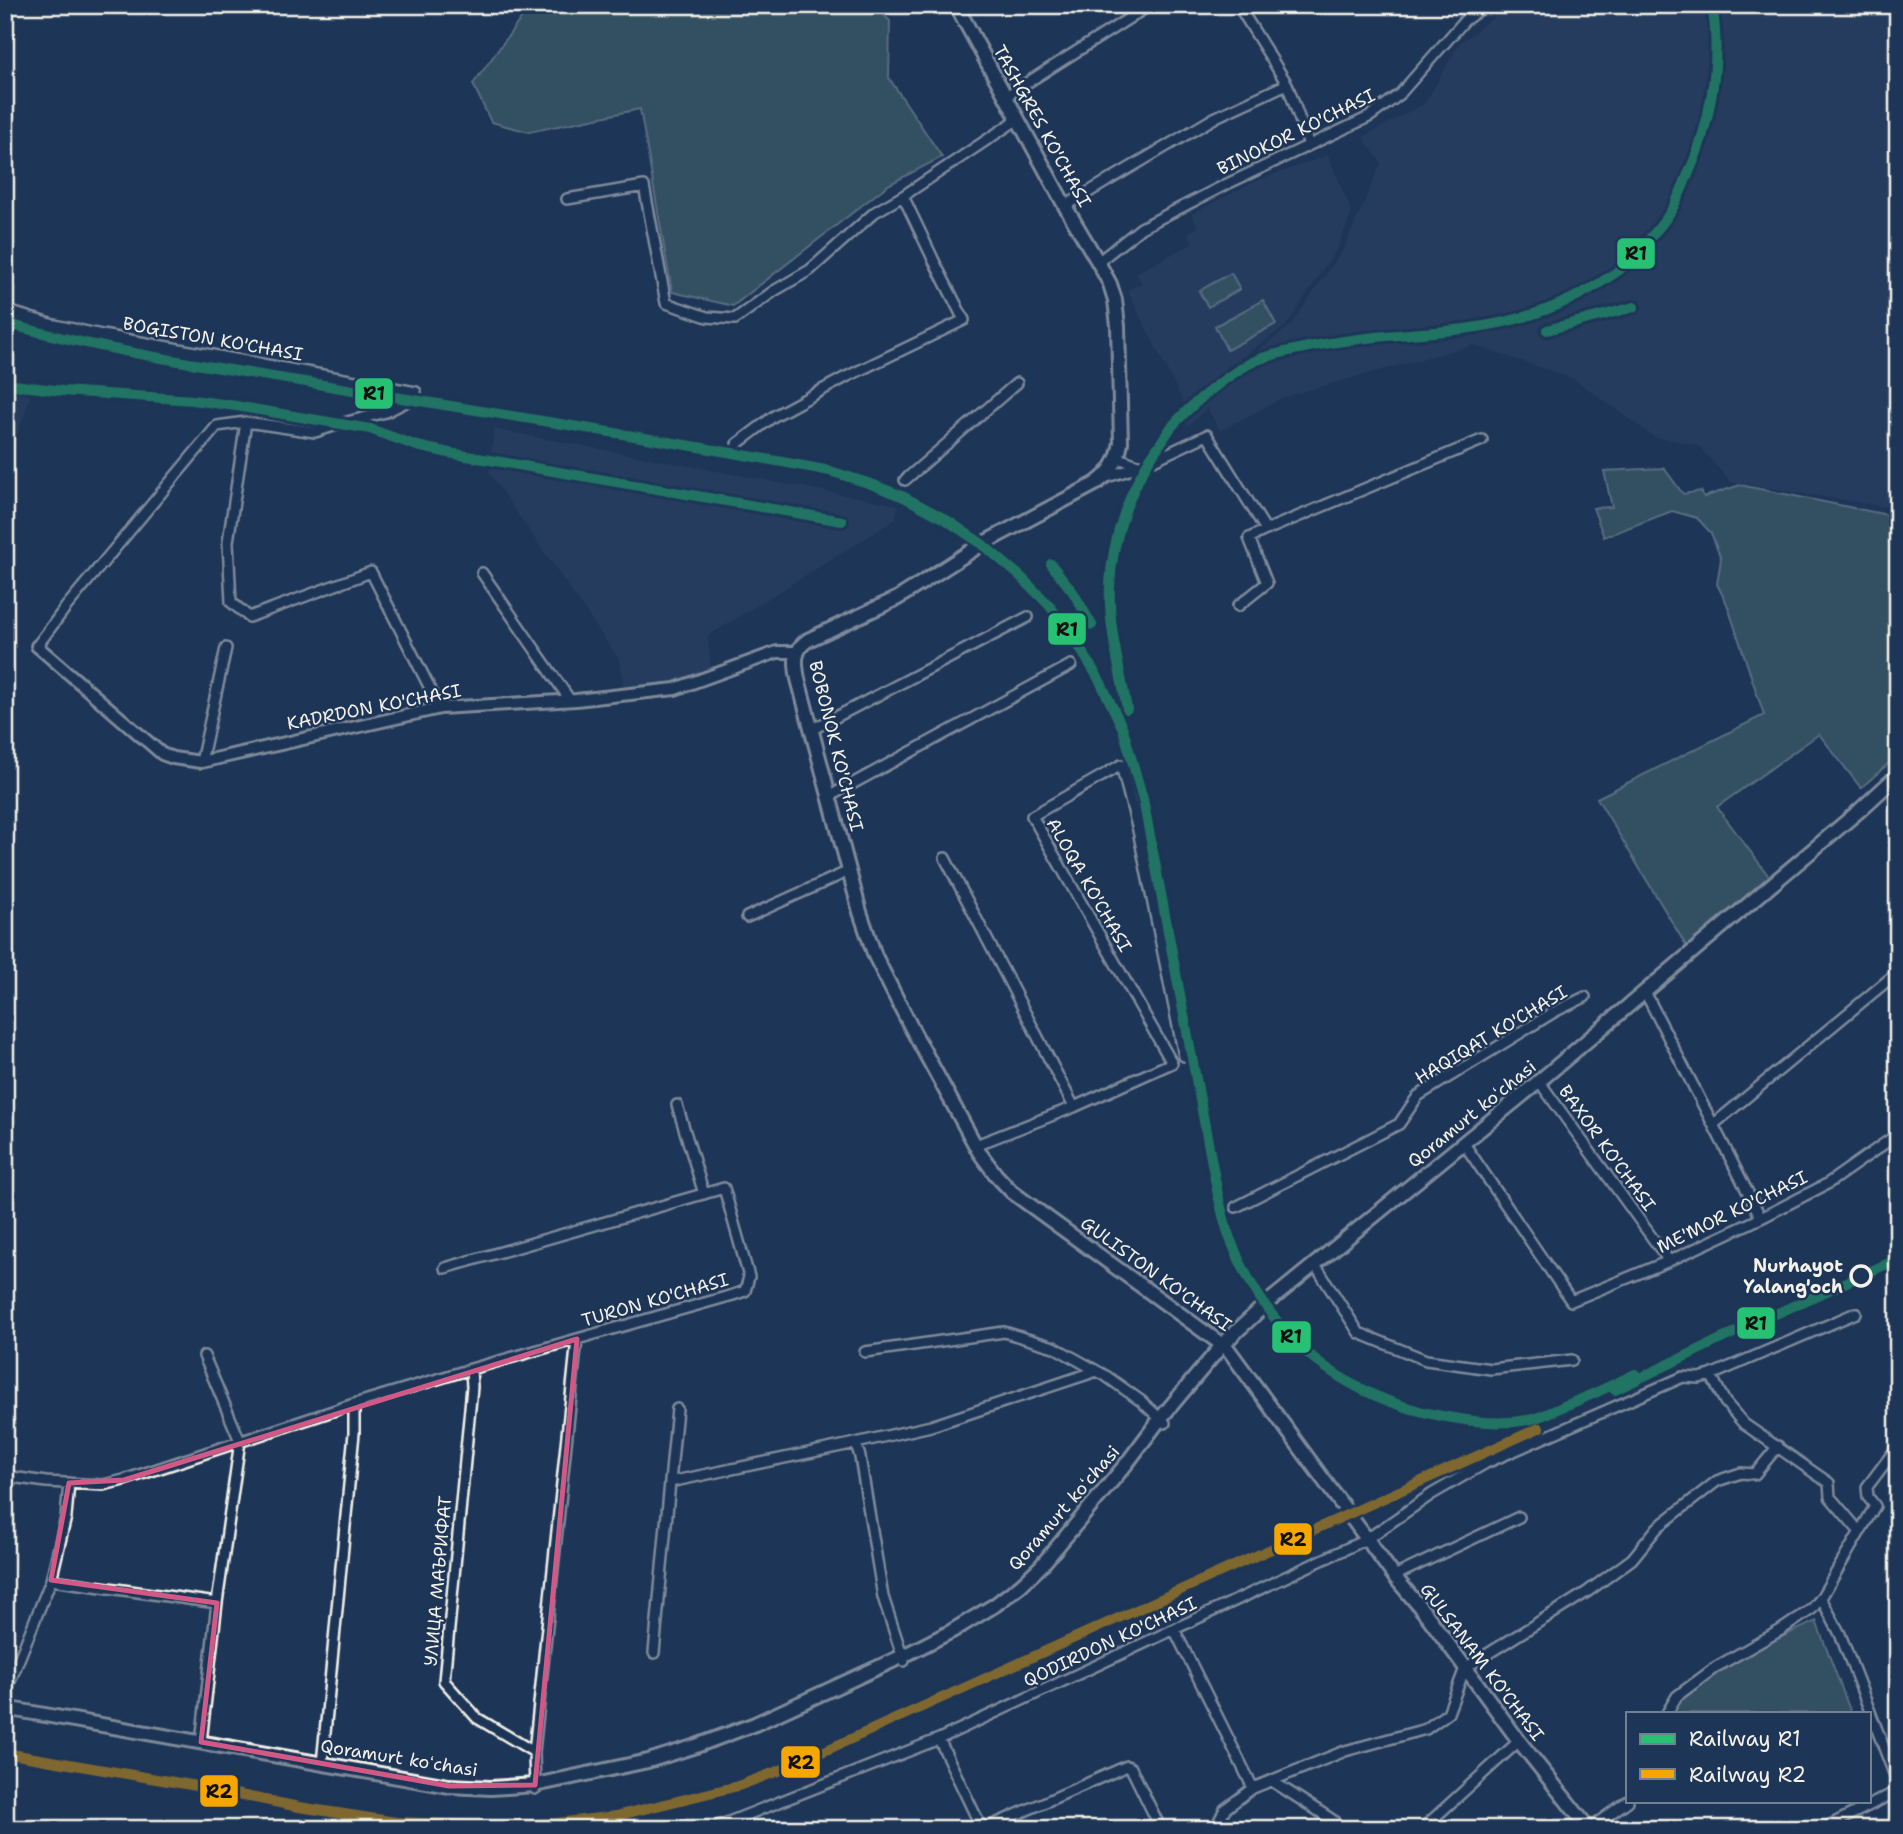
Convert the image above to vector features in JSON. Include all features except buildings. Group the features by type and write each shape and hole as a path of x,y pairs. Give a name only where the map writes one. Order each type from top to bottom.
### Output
{"main road":[{"name":"TASHGRES KO'CHASI","path":"956,5 1098,262"},
{"path":"1098,262 1112,292 1117,317 1121,442 1118,458"},
{"name":"BOBONOK KO'CHASI","path":"976,1145 882,971 869,941 811,730 797,673 796,652 808,640 898,598 982,544 1102,479 1118,458"},
{"name":"Qoramurt koʻchasi","path":"1226,1347 1544,1088 1646,994 1898,775"},
{"name":"Qoramurt koʻchasi","path":"5,1710 448,1790 492,1792 535,1787 648,1766 699,1750 759,1727 903,1659 976,1623 1032,1583 1086,1522 1163,1421 1266,1304 1646,994 1898,783"},
{"name":"GULISTON KO'CHASI","path":"976,1145 996,1175 1012,1192 1226,1347 1350,1514"},
{"name":"GULSANAM KO'CHASI","path":"1350,1514 1519,1741 1589,1829"},
{"name":"Qoramurt koʻchasi","path":"5,1710 449,1786 535,1787"}],"street":[{"path":"1006,96 1150,5"},
{"path":"1238,5 1287,84 1309,145"},
{"name":"BINOKOR KO'CHASI","path":"1098,262 1141,228 1383,108 1420,73 1465,20 1486,5"},
{"path":"1065,206 1216,117 1287,84"},
{"path":"567,199 644,186 666,303 707,317 735,319 774,291 810,270 875,212 1018,119"},
{"path":"737,444 774,416 846,377 964,320 903,196"},
{"name":"BOGISTON KO'CHASI","path":"5,310 50,324 102,335 416,392 412,399 386,412 315,432 246,422"},
{"path":"905,480 1017,383"},
{"path":"37,646 66,607 217,426 246,422 228,542 231,602 249,617 371,572 440,708"},
{"path":"1102,479 1140,466 1208,435 1266,530"},
{"path":"1238,606 1267,583 1249,538 1482,440"},
{"path":"1118,458 1140,466"},
{"path":"482,573 570,700"},
{"path":"811,730 1028,617"},
{"name":"KADRDON KO'CHASI","path":"37,646 162,754 201,762 440,708 570,700 675,689 777,652 796,652"},
{"path":"201,762 226,648"},
{"path":"828,797 1071,665"},
{"name":"ALOQA KO'CHASI","path":"1074,1107 1172,1063 1032,816 1121,765 1138,830 1184,1056"},
{"path":"945,858 1074,1107 976,1145"},
{"path":"747,917 849,872"},
{"path":"1714,1124 1898,972"},
{"path":"1646,994 1761,1218"},
{"name":"HAQIQAT KO'CHASI","path":"1236,1207 1399,1124 1418,1096 1554,1012 1585,997"},
{"name":"BAXOR KO'CHASI","path":"1544,1088 1669,1261"},
{"path":"445,1268 705,1194 677,1105"},
{"name":"ME'MOR KO'CHASI","path":"1468,1148 1571,1301 1669,1261 1761,1218 1827,1184 1898,1134"},
{"name":"TURON KO'CHASI","path":"5,1476 103,1485 124,1480 354,1404 745,1291 749,1277 724,1188 705,1194"},
{"path":"1319,1271 1359,1333 1426,1360 1491,1369 1572,1360"},
{"name":"QODIRDON KO'CHASI","path":"711,1829 939,1739 1367,1539 1432,1494 1486,1463 1683,1377 1699,1378 1711,1375 1856,1312"},
{"path":"865,1352 1004,1332 1054,1347 1106,1376 1163,1421"},
{"path":"535,1787 534,1752 577,1339"},
{"path":"201,1742 240,1441 204,1356"},
{"name":"УЛИЦА МАЪРИФАТ","path":"471,1369 472,1387 444,1681 477,1718 534,1752"},
{"path":"670,1482 931,1426 1097,1371"},
{"path":"1711,1375 1720,1395 1750,1428 1829,1483 1830,1497 1859,1531"},
{"path":"322,1764 354,1404"},
{"path":"654,1653 677,1409"},
{"path":"856,1443 883,1597 903,1659"},
{"path":"1215,1829 1225,1810 1253,1788 1345,1751 1426,1729 1448,1713 1465,1668 1587,1592 1632,1559 1658,1527 1717,1481 1741,1474 1755,1474 1778,1446"},
{"path":"1668,1712 1677,1696 1707,1673 1812,1609 1875,1506 1868,1497 1867,1487 1898,1446"},
{"path":"5,1694 51,1580 66,1517 69,1483"},
{"path":"1394,1576 1519,1517"},
{"path":"51,1580 217,1603"},
{"path":"1821,1598 1840,1634 1870,1712"},
{"path":"1174,1629 1253,1788"},
{"path":"1871,1714 1898,1784"},
{"path":"939,1739 983,1829 1127,1766 1131,1768 1161,1829"},
{"path":"1422,1829 1519,1741"},
{"path":"1272,1781 1332,1819 1343,1829"},
{"path":"1822,1829 1898,1791"},
{"path":"1589,1829 1627,1802"},
{"path":"1008,1819 1012,1829"}],"highlighted area":[{"path":"577,1339 535,1785 449,1786 201,1742 217,1603 51,1580 69,1483 124,1480"}],"shaded area":[{"path":"1509,5 1898,5 1898,509 1730,482 1698,445 1654,437 1574,379 1473,345 1284,397 1220,431 1207,408 1188,426 1182,418 1212,386 1291,325 1344,248 1381,163 1363,137 1425,103 1459,44"},
{"path":"1328,155 1352,212 1338,247 1286,326 1226,368 1186,408 1127,290 1142,283 1136,273 1193,243 1188,233 1198,227 1191,214 1256,181"},
{"path":"5,373 35,383 5,471"},
{"path":"494,429 898,505 895,520 708,636 711,670 674,684 624,688 620,661 489,473"}],"green space":[{"path":"531,5 874,5 890,21 889,78 942,157 888,185 733,306 672,292 640,109 529,132 491,122 473,84"},
{"path":"1231,273 1240,289 1208,307 1199,291"},
{"path":"1263,300 1276,324 1227,350 1215,326"},
{"path":"1664,468 1683,494 1701,491 1704,497 1740,485 1898,517 1898,755 1861,788 1819,734 1717,807 1771,879 1687,947 1597,798 1764,715 1727,604 1717,584 1721,559 1711,533 1697,518 1672,511 1604,537 1593,508 1612,507 1604,471"},
{"path":"1816,1621 1851,1712 1673,1712 1681,1698 1734,1659"}],"rail line":[{"name":"R1","path":"1127,709 1111,617 1110,586 1115,548 1125,511 1140,476 1173,425 1214,388 1262,358 1344,341 1449,331 1499,323 1546,310 1569,300 1618,271 1665,220 1678,198 1702,139 1712,94 1716,49 1712,5"},
{"name":"R1","path":"1547,330 1634,307"},
{"name":"R1","path":"5,323 161,358 830,471 904,497 945,519 982,544 1049,605 1100,681 1123,729 1143,799 1224,1219 1246,1274 1284,1329 1307,1352 1362,1389 1393,1403 1464,1420 1515,1422 1532,1419 1635,1374"},
{"name":"R1","path":"5,384 236,406 370,429 417,446 449,453 842,521"},
{"name":"R1","path":"1051,564 1073,592 1092,625"},
{"name":"R1","path":"1615,1390 1898,1259"},
{"name":"R2","path":"5,1753 396,1822 496,1826 616,1816 738,1786 789,1767 1539,1428"}],"place":[{"name":"Nurhayot Yalang'och","path":"1861,1276"}]}
